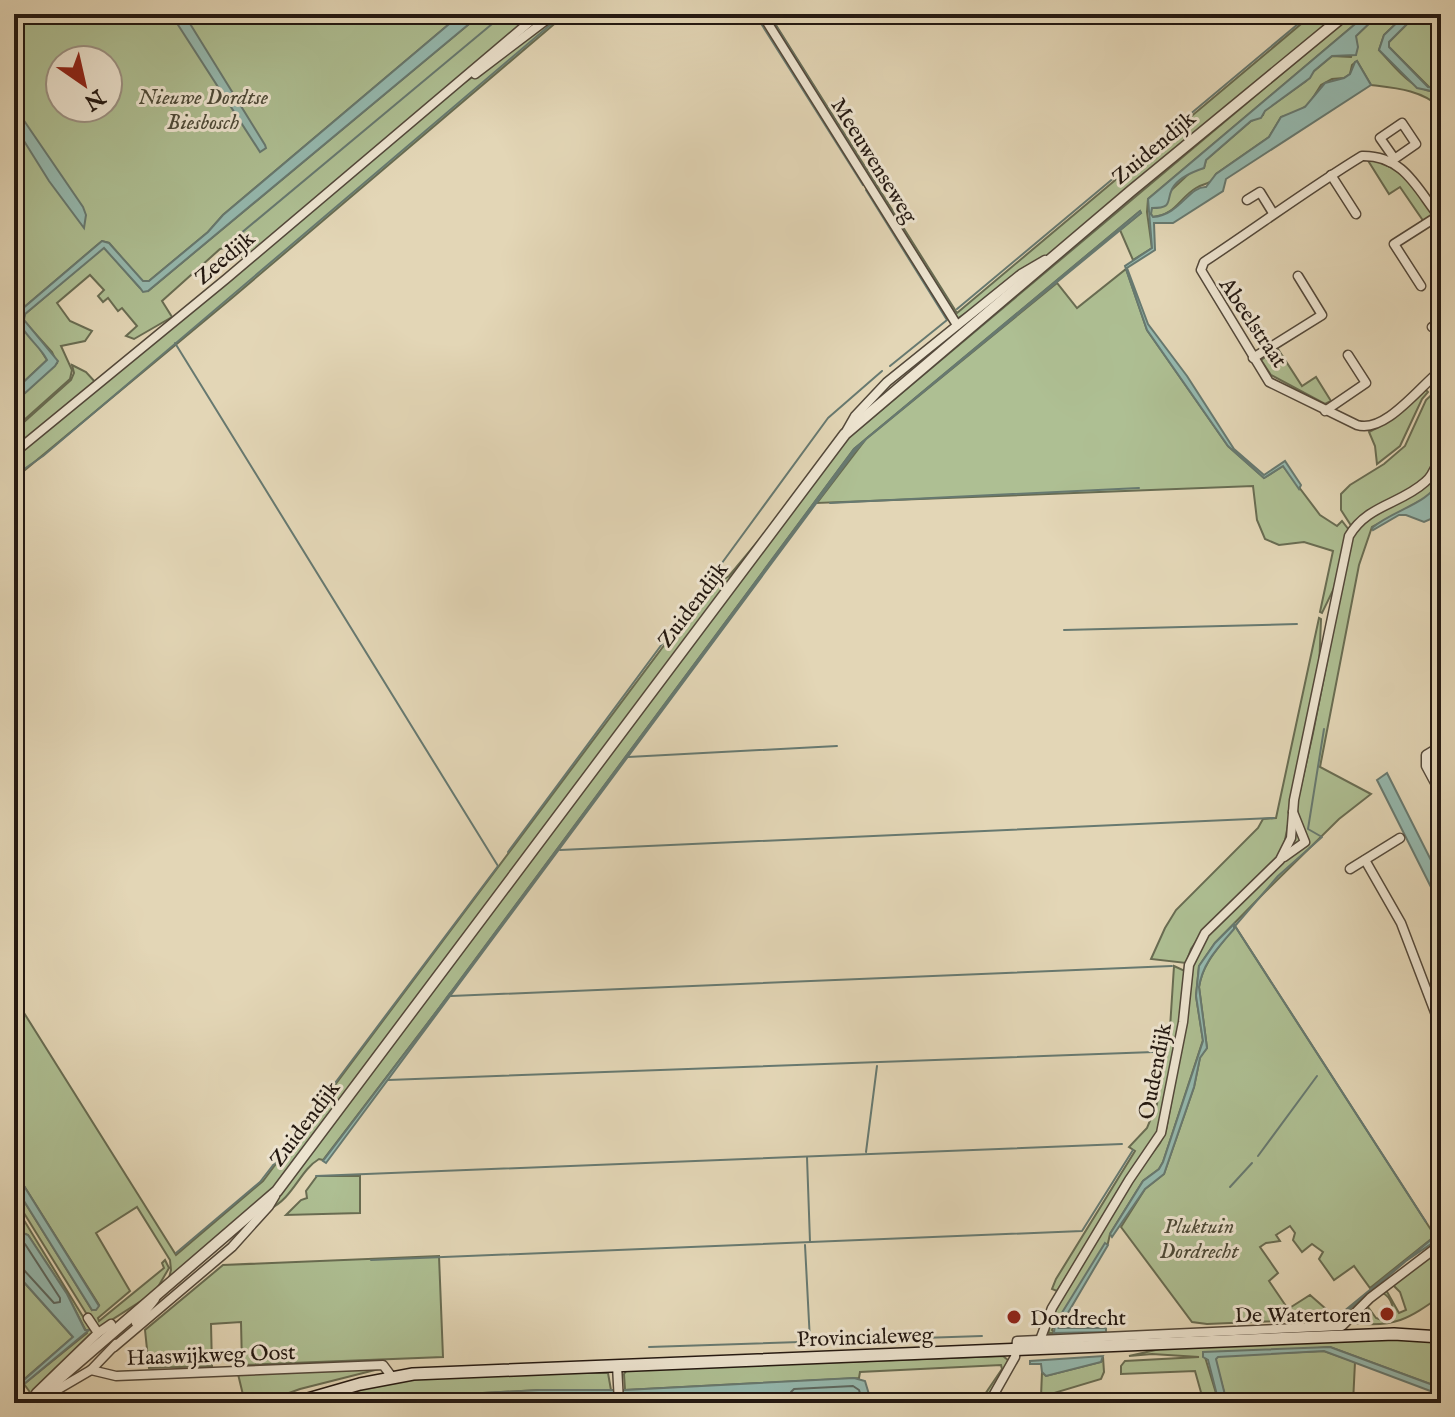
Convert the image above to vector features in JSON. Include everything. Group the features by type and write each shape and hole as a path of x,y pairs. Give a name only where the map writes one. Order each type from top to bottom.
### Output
{"main road":[{"name":"Provincialeweg","path":"294,1403 392,1377 617,1370 1051,1344 1394,1334 1441,1337"}],"street":[{"name":"Zeedijk","path":"14,453 539,14"},
{"name":"Zeedijk","path":"455,85 485,68 554,14"},
{"name":"Meeuwenseweg","path":"762,14 957,325"},
{"name":"Zuidendijk","path":"33,1402 277,1191 845,434 1346,14"},
{"path":"1392,160 1416,144 1402,123 1380,138 1392,160 1420,187 1440,217 1394,244 1421,286"},
{"name":"Abeelstraat","path":"1392,160 1362,156 1273,213 1204,262 1201,270 1269,382 1365,428 1393,414 1441,370"},
{"path":"1331,175 1356,214"},
{"path":"1247,200 1260,192 1273,213"},
{"path":"845,434 855,416 887,382 1021,274 1065,248"},
{"path":"1253,358 1322,315 1298,276"},
{"path":"1432,327 1441,321"},
{"path":"1325,411 1366,383 1348,355"},
{"name":"Oudendijk","path":"1280,860 1291,838 1293,812 1349,536 1368,514 1423,485 1441,461"},
{"path":"1441,746 1426,755 1426,766 1441,794"},
{"name":"Oudendijk","path":"1040,1340 1052,1308 1161,1133 1183,1022 1187,974 1199,942 1280,860 1305,842 1293,812"},
{"path":"1350,869 1400,838"},
{"path":"1365,860 1401,923 1441,1028"},
{"path":"114,1347 232,1247 269,1206 277,1191"},
{"path":"989,1403 1011,1366 1016,1346 1040,1340 1051,1344 1342,1326 1370,1298 1441,1244"},
{"name":"Zuidendijk","path":"91,1370 152,1306 155,1299"},
{"path":"88,1318 98,1333"},
{"path":"33,1402 36,1393 111,1324"},
{"name":"Haaswijkweg Oost","path":"91,1370 116,1376 383,1365 392,1377"},
{"path":"33,1402 91,1370"},
{"path":"617,1370 619,1403"}],"green space":[{"name":"Nieuwe Dordtse Biesbosch","path":"14,14 461,14 149,281 143,282 109,243 102,241 96,246 18,315 47,360 14,391"},
{"path":"481,14 536,14 248,257 242,257 232,246 220,249 162,301 172,317 134,339 126,336 137,326 122,308 118,311 108,298 103,302 98,296 104,290 90,275 57,303 70,321 92,331 85,341 61,346 72,370 70,379 14,429 14,403 57,363 52,352 23,320 25,314 104,247 140,288 148,291"},
{"path":"558,14 566,14 14,479 14,455 449,94"},
{"path":"764,14 769,14 957,313 1313,14 1340,14 1061,248 957,319"},
{"path":"1353,14 1367,14 1148,199 1152,248 1133,260 1120,230 1140,211 854,449 323,1160 312,1164 284,1199 268,1210 847,439"},
{"path":"1379,14 1406,14 1384,35 1379,50 1414,84 1422,89 1441,92 1441,108 1417,94 1371,85 1357,61 1352,65 1350,74 1321,85 1309,104 1281,117 1269,137 1216,174 1210,182 1190,192 1172,210 1152,217 1150,210 1194,169 1204,168 1206,160 1251,121 1306,81 1332,56 1351,57 1356,36"},
{"path":"1417,14 1441,14 1441,83 1431,89 1389,47 1389,42"},
{"path":"1367,159 1388,165 1405,178 1432,213 1431,216 1424,222 1400,187 1389,194"},
{"path":"1126,269 1147,330 1228,446 1264,478 1283,466 1320,515 1337,526 1342,521 1349,530 1338,580 1322,613 1333,551 1304,542 1279,545 1265,539 1257,520 1253,486 817,503 866,439 1057,283 1077,308"},
{"path":"1278,349 1302,386 1316,377 1331,401 1325,404 1271,375 1261,360"},
{"path":"72,365 86,372 96,383 14,451 14,431 71,380 74,373"},
{"path":"1441,386 1442,434 1435,463 1416,486 1352,527 1341,510 1341,494 1405,446 1426,400"},
{"path":"1425,389 1428,392 1400,446 1377,464 1375,446 1369,432 1386,423"},
{"path":"1441,471 1441,479 1433,494 1372,527 1359,565 1320,767 1371,794 1339,819 1263,894 1215,943 1199,966 1196,996 1203,1040 1163,1162 1143,1181 1110,1234 1108,1243 1055,1324 1052,1330 1055,1333 1049,1333 1048,1323 1130,1183 1166,1130 1187,1017 1192,960 1209,933 1285,857 1351,539 1362,524"},
{"path":"788,505 270,1195 169,1278 170,1260 137,1207 96,1233 130,1291 98,1318 99,1321 164,1268 162,1263 165,1260 169,1268 155,1292 99,1328 86,1313 14,1197 14,1185 92,1310 99,1305 14,1170 14,997 176,1255 263,1181 716,576 729,576"},
{"path":"1319,618 1319,670 1284,845 1277,857 1200,936 1186,963 1151,959 1176,910 1258,828 1263,819 1276,818"},
{"name":"Pluktuin Dordrecht","path":"1235,926 1435,1236 1370,1288 1354,1266 1334,1280 1319,1259 1323,1252 1312,1244 1302,1252 1293,1240 1295,1233 1290,1226 1276,1235 1280,1241 1260,1247 1278,1273 1269,1281 1288,1309 1310,1295 1334,1316 1322,1319 1192,1322 1121,1227 1145,1189 1164,1174 1194,1087 1200,1057 1207,1048 1199,987 1201,978 1213,955"},
{"path":"1174,966 1185,971 1180,1025 1159,1133 1057,1291 1052,1289 1056,1279 1135,1151 1129,1147 1147,1128 1157,1104 1170,1028"},
{"path":"317,1176 360,1176 360,1213 286,1215 307,1198 306,1191"},
{"path":"14,1204 93,1333 32,1395 24,1384 87,1333 67,1294 28,1235 23,1233 14,1238"},
{"path":"1441,1248 1441,1296 1419,1311 1391,1323 1353,1323 1351,1320 1358,1313 1363,1318 1370,1312 1368,1307 1376,1318 1384,1321 1393,1318 1392,1304 1383,1293 1386,1290 1399,1313 1406,1310 1400,1292 1393,1285"},
{"path":"439,1256 443,1357 242,1365 241,1322 211,1324 212,1366 149,1368 145,1330 223,1265"},
{"path":"14,1271 73,1337 14,1388 14,1377 18,1380 14,1368"},
{"path":"1386,1339 1441,1342 1441,1388 1330,1347 1205,1357 1219,1403 1204,1403 1195,1371 1121,1374 1125,1361 1199,1357 1129,1356 1169,1347"},
{"path":"1324,1351 1355,1362 1353,1403 1227,1403 1215,1359 1218,1356"},
{"path":"1003,1356 1009,1361 986,1403 979,1403 1002,1369 1001,1365 860,1372 859,1378 625,1390 624,1374 627,1370"},
{"path":"1103,1357 1101,1379 1041,1397 1042,1372 1046,1376 1101,1362"},
{"path":"379,1369 300,1389 261,1403 240,1403 244,1399 238,1374"},
{"path":"608,1373 611,1390 539,1390 410,1397 376,1403 303,1403 346,1391 419,1378"}],"water":[{"path":"171,14 184,14 266,148 260,152"},
{"path":"461,14 481,14 148,291 143,292 104,248 25,314 24,320 58,361 14,403 14,391 47,360 23,330 19,317 21,310 102,241 109,243 143,281 149,281"},
{"path":"1367,14 1379,14 1356,36 1356,55 1332,56 1310,78 1265,111 1261,118 1251,121 1206,160 1204,168 1178,181 1168,203 1152,208 1151,214 1153,217 1162,215 1194,191 1206,187 1216,174 1269,137 1281,117 1305,107 1325,83 1350,74 1355,62 1371,85 1226,179 1223,191 1173,223 1154,223 1155,250 1127,268 1148,324 1187,376 1234,449 1264,475 1285,461 1301,485 1299,489 1283,466 1264,478 1228,446 1147,330 1125,266 1152,248 1148,199"},
{"path":"1406,14 1417,14 1389,42 1389,47 1428,87 1434,88 1441,83 1441,93 1417,88 1379,50 1384,35"},
{"path":"14,106 83,207 86,215 84,228 49,181 14,125"},
{"path":"1140,211 1141,213 867,438"},
{"path":"866,439 326,1163 323,1161 854,449"},
{"path":"1441,479 1441,499 1433,518 1424,522 1399,515 1373,530 1381,522 1428,495"},
{"path":"1387,773 1441,880 1441,907 1377,780"},
{"path":"1234,924 1234,929 1212,956 1201,978 1199,987 1207,1048 1200,1058 1194,1087 1164,1174 1145,1189 1112,1237 1110,1234 1143,1181 1163,1162 1203,1041 1196,996 1199,966 1215,943"},
{"path":"1441,1131 1441,1237 1406,1261 1344,1314 1343,1312 1438,1234 1436,1155"},
{"path":"14,1170 99,1306 96,1310 92,1310 14,1185"},
{"path":"23,1233 28,1235 67,1294 85,1330 89,1330 24,1384 24,1380 73,1337 14,1271 14,1238"},
{"path":"1105,1243 1108,1245 1059,1328 1106,1328 1106,1332 1054,1333 1055,1324"},
{"path":"1330,1347 1441,1388 1441,1395 1324,1351 1218,1357 1227,1403 1219,1403 1208,1360 1203,1357 1203,1352"},
{"path":"1103,1356 1101,1362 1046,1376 1041,1364 1030,1364 1030,1361"},
{"path":"854,1378 865,1381 871,1401 836,1403 831,1395 690,1399 683,1403 376,1403 410,1397 539,1390 625,1390"}],"waterway":[{"path":"234,239 504,14"},
{"path":"14,476 43,456 563,14"},
{"path":"755,14 863,185"},
{"path":"957,309 1310,14"},
{"path":"772,20 945,298"},
{"path":"866,190 947,320 890,366"},
{"path":"175,343 498,866 296,1135"},
{"path":"719,567 828,418 882,371"},
{"path":"830,503 1139,488"},
{"path":"508,852 711,578"},
{"path":"1064,630 1297,624"},
{"path":"1324,729 1308,829 1322,837 1278,876 1235,926 1426,1222"},
{"path":"628,757 837,746"},
{"path":"560,850 1274,818"},
{"path":"451,996 1172,966"},
{"path":"428,1023 450,993"},
{"path":"388,1080 1154,1052"},
{"path":"866,1152 877,1066"},
{"path":"1258,1156 1317,1076"},
{"path":"316,1176 1122,1144"},
{"path":"176,1253 260,1182 287,1147"},
{"path":"371,1260 1082,1231 1133,1150"},
{"path":"807,1157 810,1242"},
{"path":"1230,1187 1252,1163"},
{"path":"805,1245 810,1341"},
{"path":"649,1347 982,1336"}],"place":[{"name":"De Watertoren","path":"1387,1314"},
{"name":"Dordrecht","path":"1014,1317"}]}
